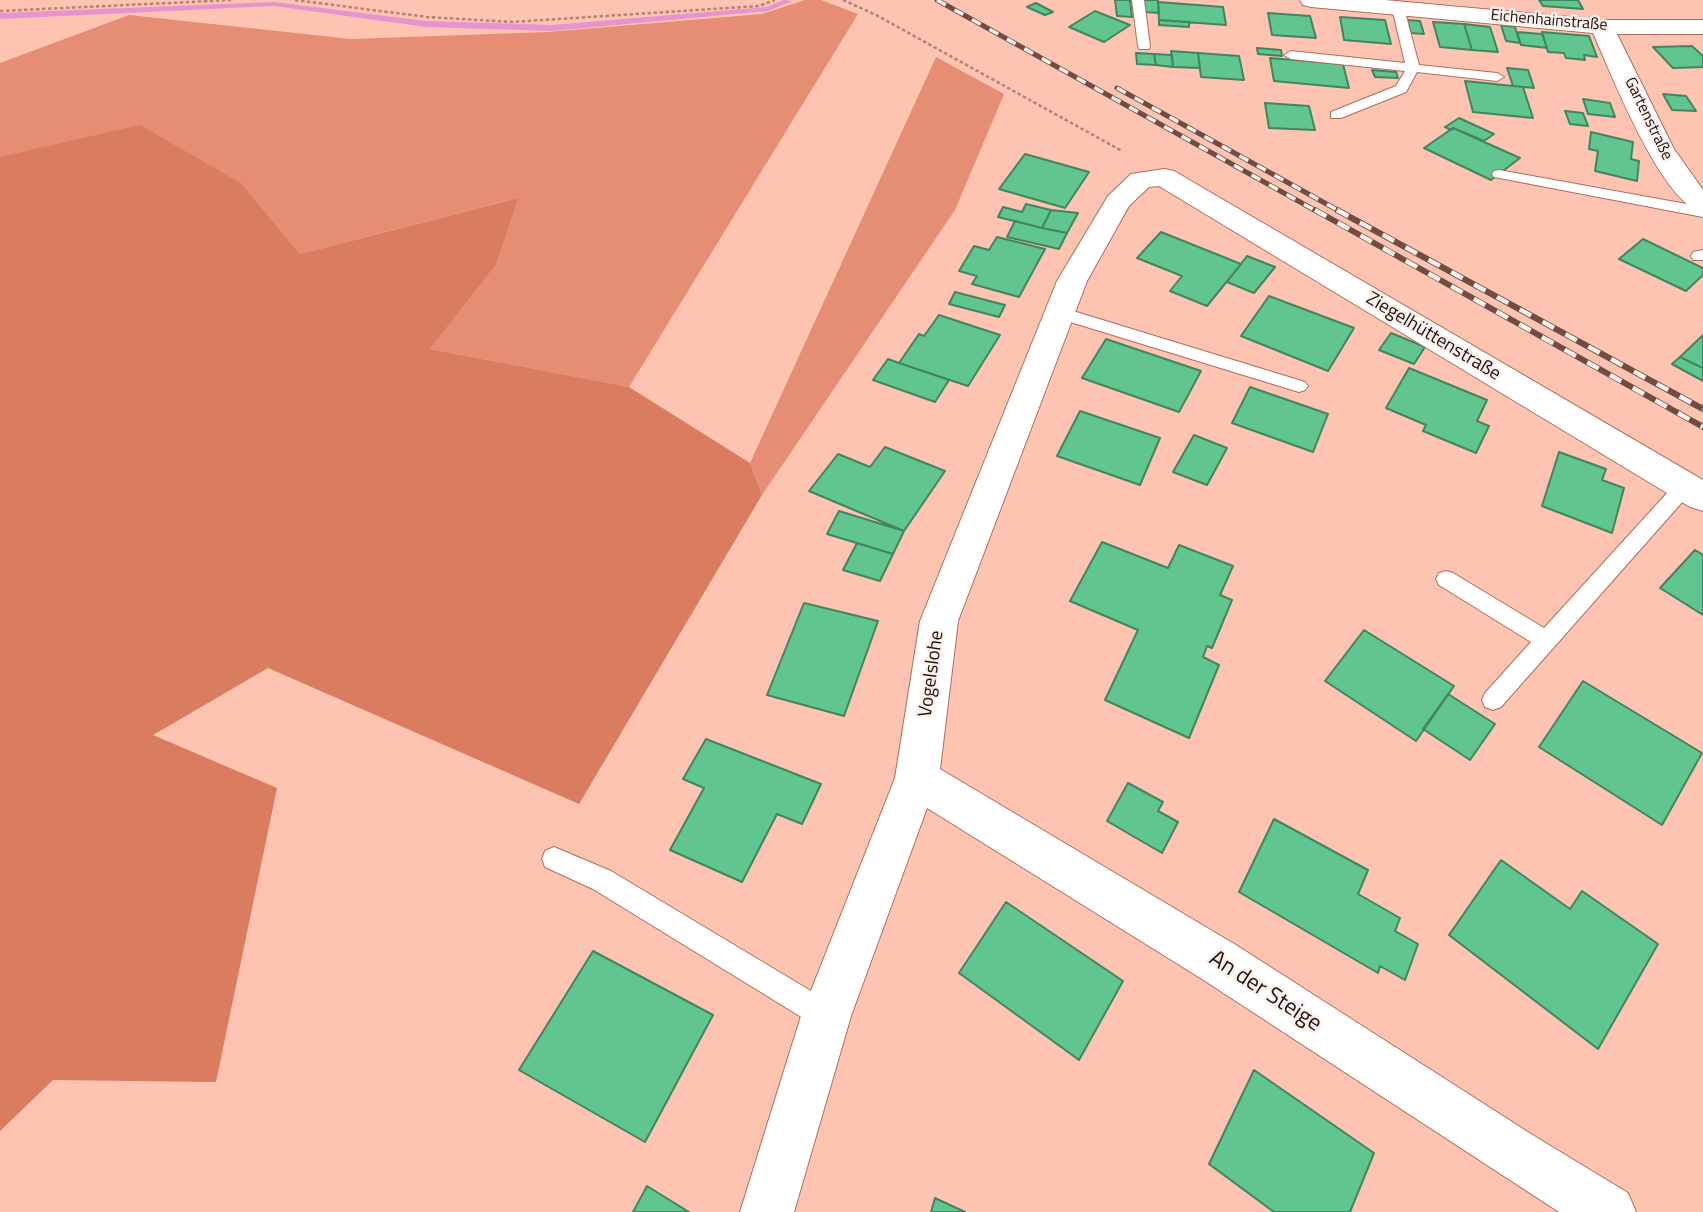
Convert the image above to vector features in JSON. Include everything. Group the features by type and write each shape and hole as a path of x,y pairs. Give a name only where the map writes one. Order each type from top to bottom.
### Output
{"street":[{"name":"Eichenhainstraße","path":"1311,0 1602,27 1703,27"},
{"name":"Gartenstraße","path":"1602,27 1672,169 1689,194 1703,205"},
{"name":"Vogelslohe","path":"767,1212 826,1016 917,778 939,621 1072,281 1118,202 1141,180 1164,177"},
{"name":"Ziegelhüttenstraße","path":"1164,177 1694,492"},
{"name":"An der Steige","path":"917,778 1219,962 1512,1153 1609,1212"}],"lane":[{"path":"1138,0 1144,46"},
{"path":"1336,115 1401,89 1413,68 1398,8"},
{"path":"1291,55 1497,77"},
{"path":"1499,174 1703,212"},
{"path":"1059,313 1299,386"},
{"path":"1493,700 1547,641 1694,492"},
{"path":"1446,579 1547,641"},
{"path":"554,859 602,880 826,1016"}],"path":[{"path":"182,0 195,2"},
{"path":"0,11 232,0"},
{"path":"295,0 427,17 513,22 646,16 760,6 775,0"},
{"path":"843,0 890,20 930,45 1052,109 1121,150"}],"shaded area":[{"path":"805,0 821,0 858,14 629,387 430,349 496,265 517,198 300,254 242,184 0,157 0,63 129,15 351,39 548,32 762,14"},
{"path":"936,57 1004,94 955,210 762,495 750,463"},
{"path":"140,125 242,184 300,254 518,198 496,265 430,349 629,387 750,463 762,495 579,804 268,668 153,735 277,788 216,1082 53,1080 0,1131 0,157"}],"building":[{"path":"1115,0 1130,0 1132,17 1117,16"},
{"path":"1144,0 1158,0 1159,13 1145,12"},
{"path":"1539,0 1578,0 1583,9 1543,6"},
{"path":"1158,2 1223,7 1226,25 1159,20"},
{"path":"1036,3 1053,12 1045,15 1027,7"},
{"path":"1095,11 1130,25 1104,42 1069,27"},
{"path":"1268,13 1310,16 1316,38 1272,35"},
{"path":"1340,17 1385,20 1391,44 1344,40"},
{"path":"1159,20 1189,22 1189,27 1159,25"},
{"path":"1407,20 1420,21 1424,34 1411,33"},
{"path":"1433,22 1464,24 1472,50 1440,47"},
{"path":"1464,24 1490,27 1498,52 1472,50"},
{"path":"1501,25 1515,27 1520,43 1506,41"},
{"path":"1517,32 1542,34 1547,48 1521,45"},
{"path":"1542,32 1589,36 1597,57 1584,55 1585,60 1566,58 1564,53 1548,52"},
{"path":"1692,46 1703,56 1703,67 1673,68 1653,47"},
{"path":"1257,48 1281,50 1282,56 1258,54"},
{"path":"1171,51 1198,53 1200,68 1173,67"},
{"path":"1136,53 1154,54 1156,65 1137,64"},
{"path":"1198,53 1239,56 1244,80 1201,77"},
{"path":"1154,54 1172,55 1173,67 1156,65"},
{"path":"1270,58 1343,64 1349,88 1274,81"},
{"path":"1507,68 1528,70 1534,88 1513,86"},
{"path":"1372,70 1396,72 1398,78 1375,77"},
{"path":"1465,81 1523,87 1533,118 1473,112"},
{"path":"1663,94 1686,96 1696,111 1672,110"},
{"path":"1583,99 1610,103 1615,117 1588,114"},
{"path":"1265,103 1309,106 1315,130 1269,128"},
{"path":"1565,111 1583,113 1588,126 1570,124"},
{"path":"1459,118 1494,134 1484,141 1445,127"},
{"path":"1453,128 1520,158 1491,180 1424,148"},
{"path":"1591,132 1633,142 1631,159 1639,161 1637,181 1595,171 1598,151 1589,149"},
{"path":"1025,154 1089,172 1065,208 999,189"},
{"path":"1026,204 1051,210 1042,228 998,217 1003,207 1022,212"},
{"path":"1051,210 1078,213 1067,233 1042,228"},
{"path":"1015,221 1067,233 1059,249 1007,237"},
{"path":"1161,232 1241,264 1207,306 1170,291 1182,276 1137,258"},
{"path":"997,237 1045,249 1019,297 972,284 977,276 959,271 974,246 989,250"},
{"path":"1643,239 1703,268 1703,275 1686,291 1619,259"},
{"path":"1247,256 1275,267 1254,293 1227,282"},
{"path":"955,292 1005,305 999,317 949,304"},
{"path":"1269,296 1354,328 1328,371 1241,336"},
{"path":"939,315 1000,335 968,386 899,363 919,334 924,336"},
{"path":"1391,333 1425,347 1414,364 1379,350"},
{"path":"1703,335 1703,368 1680,357"},
{"path":"1106,339 1201,371 1179,412 1082,378"},
{"path":"1680,357 1703,368 1703,381 1672,364"},
{"path":"888,359 949,380 935,402 873,380"},
{"path":"1409,368 1487,400 1477,421 1489,426 1476,453 1423,431 1426,425 1386,408"},
{"path":"1250,387 1328,414 1313,452 1232,423"},
{"path":"1080,411 1160,438 1140,485 1057,456"},
{"path":"1194,435 1227,448 1207,485 1173,472"},
{"path":"885,447 945,471 904,531 809,491 838,454 870,467"},
{"path":"1559,452 1606,469 1602,480 1624,488 1612,533 1542,506"},
{"path":"839,511 904,531 893,554 827,534"},
{"path":"1102,542 1168,568 1179,545 1233,566 1220,595 1232,600 1212,648 1207,646 1203,657 1219,665 1189,738 1105,700 1138,630 1070,601"},
{"path":"857,543 893,554 880,581 843,570"},
{"path":"1695,550 1703,555 1703,615 1660,588"},
{"path":"804,603 878,621 844,716 767,695"},
{"path":"1364,630 1454,686 1416,741 1325,681"},
{"path":"1583,681 1702,753 1662,825 1539,747"},
{"path":"1448,694 1495,724 1470,760 1423,729"},
{"path":"706,739 821,784 802,824 777,814 742,882 670,850 704,788 683,779"},
{"path":"1128,783 1163,802 1158,811 1178,822 1162,853 1107,821"},
{"path":"1274,819 1368,870 1358,894 1400,918 1395,931 1418,944 1405,980 1380,966 1378,973 1239,892"},
{"path":"1501,860 1570,909 1582,891 1658,944 1598,1049 1449,935"},
{"path":"1006,902 1123,981 1079,1060 959,973"},
{"path":"593,951 713,1015 645,1142 519,1070"},
{"path":"1254,1070 1374,1153 1350,1212 1274,1212 1209,1164"},
{"path":"647,1186 689,1212 633,1212"},
{"path":"935,1198 965,1212 931,1212"}],"waterway":[{"path":"0,16 274,4 426,24 551,28 768,9 788,1"}],"railway":[{"path":"937,0 1318,212"},
{"path":"1117,88 1341,212"},
{"path":"1315,210 1703,427"},
{"path":"1337,210 1703,409"}]}
